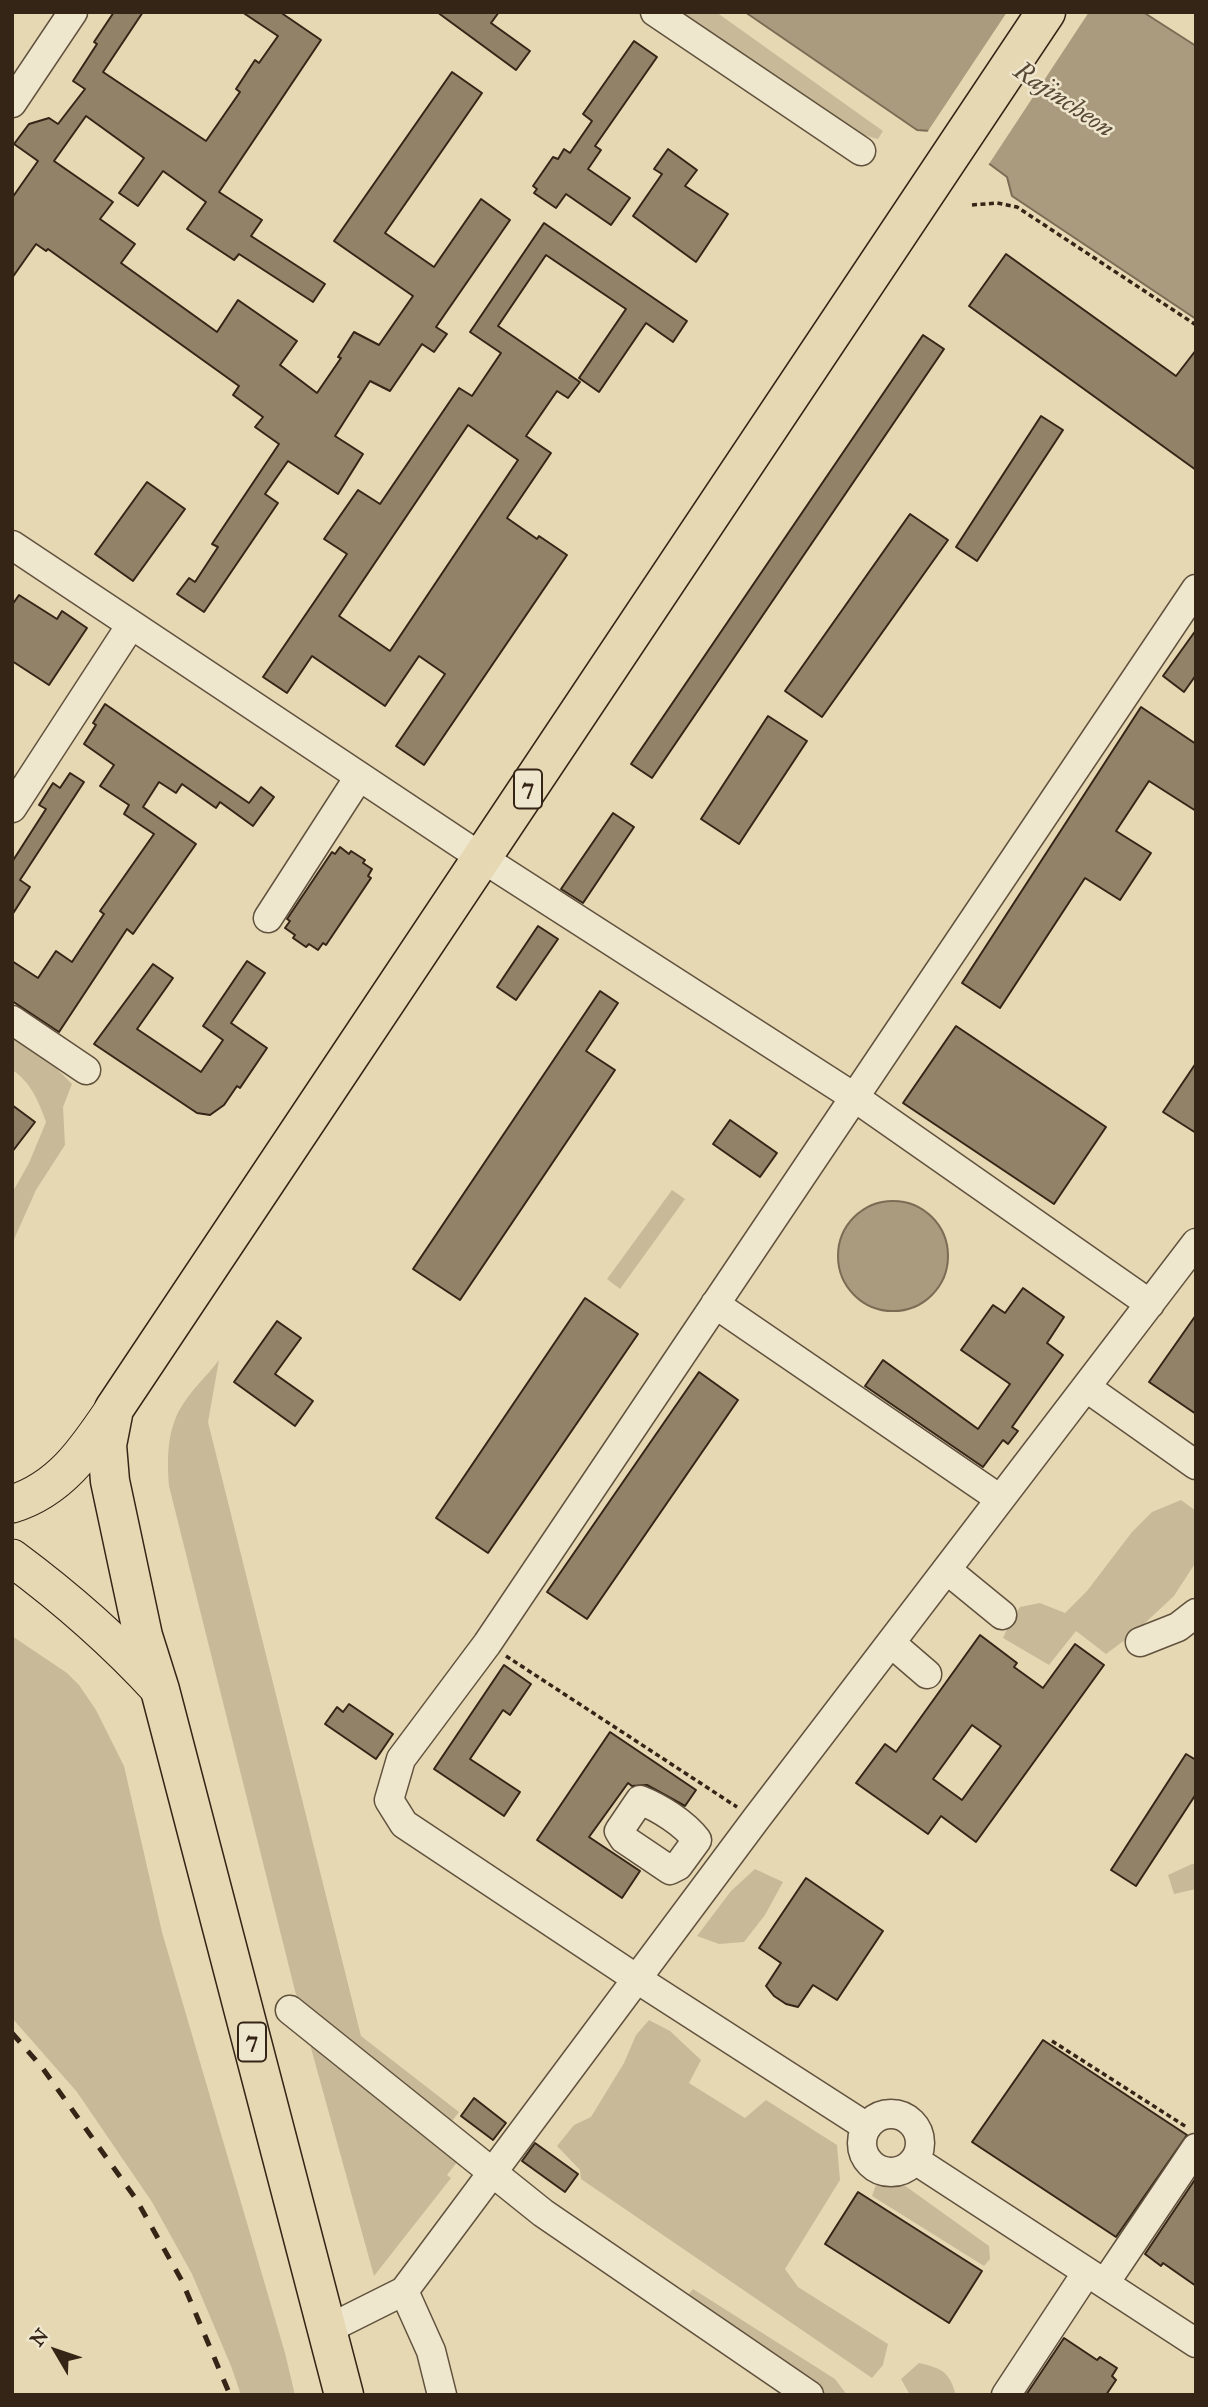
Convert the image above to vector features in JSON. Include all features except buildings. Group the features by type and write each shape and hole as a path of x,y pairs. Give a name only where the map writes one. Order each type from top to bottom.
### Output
{"highway":[{"name":"7","path":"344,2395 160,1690 143,1636 110,1481 107,1445 114,1409 1046,12"}],"main road":[{"path":"12,1504 46,1489 69,1470 114,1409"},
{"path":"12,1558 46,1583 123,1650 160,1690"}],"street":[{"path":"12,103 73,12"},
{"path":"655,12 861,151"},
{"path":"12,545 482,858 854,1097 1150,1304"},
{"path":"867,2127 637,1979 404,1824 388,1800 401,1759 487,1644 1196,589"},
{"path":"16,795 131,625"},
{"path":"268,918 359,776"},
{"path":"12,1020 86,1070"},
{"path":"326,2330 404,2291 756,1819 1196,1243"},
{"path":"715,1304 1000,1499"},
{"path":"1087,1388 1196,1465"},
{"path":"947,1570 1002,1615"},
{"path":"1140,1642 1178,1627 1196,1613"},
{"path":"891,1643 927,1674"},
{"path":"689,1853 715,1874"},
{"path":"290,2010 543,2213 809,2395"},
{"path":"890,2114 908,2119 919,2134 919,2152 915,2160 900,2171 882,2171 874,2167 867,2161 862,2144 867,2127 874,2120 890,2114"},
{"path":"1006,2395 1196,2148"},
{"path":"915,2160 1196,2343"},
{"path":"404,2291 431,2351 442,2395"}],"path":[{"path":"972,205 997,203 1017,207 1196,325"},
{"path":"487,1644 756,1819"},
{"path":"1052,2041 1196,2133"}],"shaded area":[{"path":"679,12 716,12 883,131 878,139 863,135"},
{"path":"12,1038 39,1051 72,1084 63,1107 65,1145 36,1190 12,1244 12,1193 29,1163 46,1122 29,1086 12,1070"},
{"path":"672,1190 685,1199 620,1289 607,1279"},
{"path":"219,1360 208,1422 361,2036 459,2112 448,2126 302,2012 295,1991 169,1486 169,1446 176,1418 189,1396"},
{"path":"1181,1500 1196,1511 1196,1562 1174,1596 1133,1634 1106,1654 1076,1631 1049,1665 1003,1638 1020,1607 1040,1603 1065,1613 1087,1591 1132,1532 1152,1512"},
{"path":"12,1636 67,1673 79,1685 96,1710 124,1766 162,1932 295,2395 241,2395 192,2274 152,2202 77,2092 12,2018"},
{"path":"1196,1864 1196,1889 1174,1894 1168,1875"},
{"path":"755,1869 783,1882 765,1915 744,1942 719,1944 697,1936 731,1891"},
{"path":"649,2020 670,2031 701,2060 689,2083 745,2118 766,2100 837,2145 840,2180 785,2269 798,2287 888,2344 883,2365 872,2378 581,2179 580,2170 557,2146 574,2125 591,2117 624,2063 636,2035"},
{"path":"306,2030 461,2157 447,2175 451,2178 374,2276"},
{"path":"897,2180 989,2246 990,2259 984,2266 872,2196 877,2182"},
{"path":"693,2289 835,2379 847,2395 818,2395 682,2302"},
{"path":"919,2363 944,2372 956,2395 910,2395 901,2379"}],"water":[{"name":"Rajincheon","path":"745,12 1143,12 1196,46 1196,319 1012,196 1007,177 972,151 943,132 917,130"},
{"path":"893,1201 914,1205 932,1217 944,1235 948,1256 944,1277 932,1295 914,1307 893,1311 872,1307 854,1295 842,1277 838,1256 842,1235 854,1217 872,1205"}],"pier":[{"path":"1007,12 1089,12 987,167 942,135 926,134"}],"railway":[{"path":"12,2033 41,2066 136,2199 182,2281 230,2395"}]}
